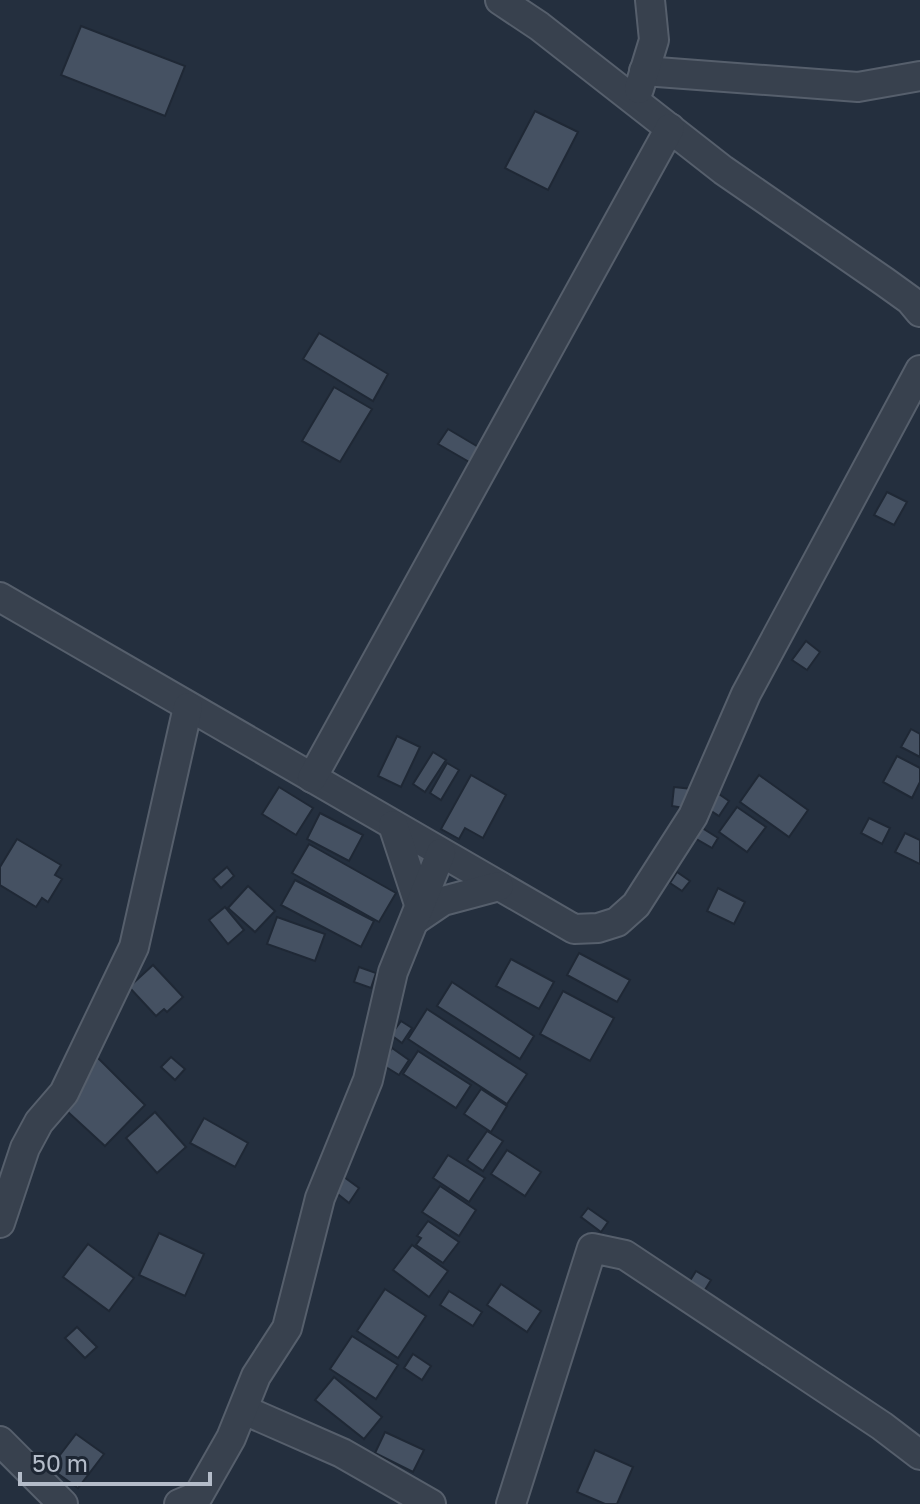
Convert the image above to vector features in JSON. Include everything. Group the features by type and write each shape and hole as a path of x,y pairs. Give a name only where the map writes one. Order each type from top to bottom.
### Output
{"street":[{"path":"500,0 539,26 723,170 910,300 920,312"},
{"path":"635,100 654,40 650,0"},
{"path":"644,71 858,87 920,76"},
{"path":"312,778 670,128"},
{"path":"0,597 574,929 598,928 617,922 636,905 693,816 746,694 920,370"},
{"path":"0,1223 25,1148 39,1122 64,1093 134,947 188,707"},
{"path":"393,825 418,914"},
{"path":"179,1504 198,1496 244,1410 256,1376 287,1328 320,1198 368,1080 393,972 441,853"},
{"path":"418,914 443,901 499,886"},
{"path":"511,1504 592,1248 625,1255 882,1426 920,1455"},
{"path":"244,1410 342,1453 431,1504"},
{"path":"0,1441 63,1504"}],"building":[{"path":"81,26 185,66 165,116 61,75"},
{"path":"535,111 578,132 548,190 505,168"},
{"path":"319,333 388,374 373,401 303,359"},
{"path":"334,387 372,409 340,462 302,441"},
{"path":"448,429 480,448 471,463 438,444"},
{"path":"887,492 907,502 894,525 874,515"},
{"path":"806,641 820,652 807,670 792,660"},
{"path":"911,729 920,734 920,757 901,747"},
{"path":"397,736 420,747 401,787 378,776"},
{"path":"433,752 446,760 425,792 413,784"},
{"path":"897,756 920,768 920,782 912,798 883,782"},
{"path":"447,763 459,770 441,800 430,793"},
{"path":"471,775 506,795 483,838 465,828 459,839 441,829"},
{"path":"759,775 808,810 789,837 740,802"},
{"path":"279,787 313,808 296,835 262,814"},
{"path":"674,787 692,789 690,809 672,806"},
{"path":"713,790 729,801 719,816 702,805"},
{"path":"737,807 766,827 747,852 719,832"},
{"path":"320,813 363,835 349,861 307,839"},
{"path":"869,818 890,828 882,844 861,833"},
{"path":"699,826 718,838 712,848 693,837"},
{"path":"905,833 920,840 920,864 895,852"},
{"path":"17,839 61,865 55,875 62,879 48,902 42,898 36,907 0,885 0,867"},
{"path":"309,844 396,893 379,922 292,873"},
{"path":"227,867 234,876 221,888 213,879"},
{"path":"677,872 690,881 682,891 670,883"},
{"path":"295,880 374,921 361,947 281,905"},
{"path":"248,886 275,911 255,932 228,908"},
{"path":"718,888 745,902 734,924 707,911"},
{"path":"225,907 244,930 228,944 209,920"},
{"path":"277,917 325,934 315,961 267,944"},
{"path":"579,953 630,980 617,1002 567,975"},
{"path":"511,959 554,982 539,1009 496,986"},
{"path":"153,965 183,997 167,1012 164,1009 156,1016 129,987"},
{"path":"359,967 376,973 371,988 354,982"},
{"path":"452,982 534,1036 520,1059 437,1006"},
{"path":"563,991 614,1018 590,1061 540,1034"},
{"path":"427,1009 527,1074 507,1104 408,1039"},
{"path":"401,1021 412,1028 402,1043 391,1035"},
{"path":"392,1048 409,1060 399,1075 381,1064"},
{"path":"91,1051 145,1105 105,1146 68,1112"},
{"path":"418,1051 471,1085 456,1108 403,1074"},
{"path":"171,1057 185,1069 175,1080 161,1067"},
{"path":"481,1089 507,1106 491,1132 464,1114"},
{"path":"155,1112 186,1147 157,1173 126,1138"},
{"path":"204,1118 248,1143 235,1167 190,1143"},
{"path":"487,1131 503,1141 483,1171 467,1160"},
{"path":"507,1150 541,1172 525,1196 491,1174"},
{"path":"448,1155 485,1178 469,1202 433,1178"},
{"path":"344,1177 359,1188 349,1203 334,1191"},
{"path":"440,1186 476,1210 459,1236 422,1212"},
{"path":"588,1208 608,1222 601,1232 581,1217"},
{"path":"428,1221 459,1242 443,1263 416,1245 421,1238 417,1236"},
{"path":"159,1233 204,1254 185,1296 139,1275"},
{"path":"88,1244 134,1278 109,1311 63,1277"},
{"path":"412,1245 448,1271 429,1297 393,1270"},
{"path":"696,1271 711,1280 703,1293 688,1284"},
{"path":"501,1284 541,1311 527,1332 487,1305"},
{"path":"385,1289 426,1316 398,1358 357,1331"},
{"path":"449,1291 482,1312 473,1326 440,1305"},
{"path":"77,1327 97,1347 85,1358 65,1338"},
{"path":"352,1336 398,1365 376,1399 330,1369"},
{"path":"413,1354 431,1366 422,1380 404,1368"},
{"path":"334,1377 382,1417 364,1439 315,1400"},
{"path":"385,1432 424,1450 413,1472 375,1453"},
{"path":"76,1434 104,1454 78,1488 50,1468"},
{"path":"595,1450 633,1467 617,1504 605,1504 577,1492"}]}
